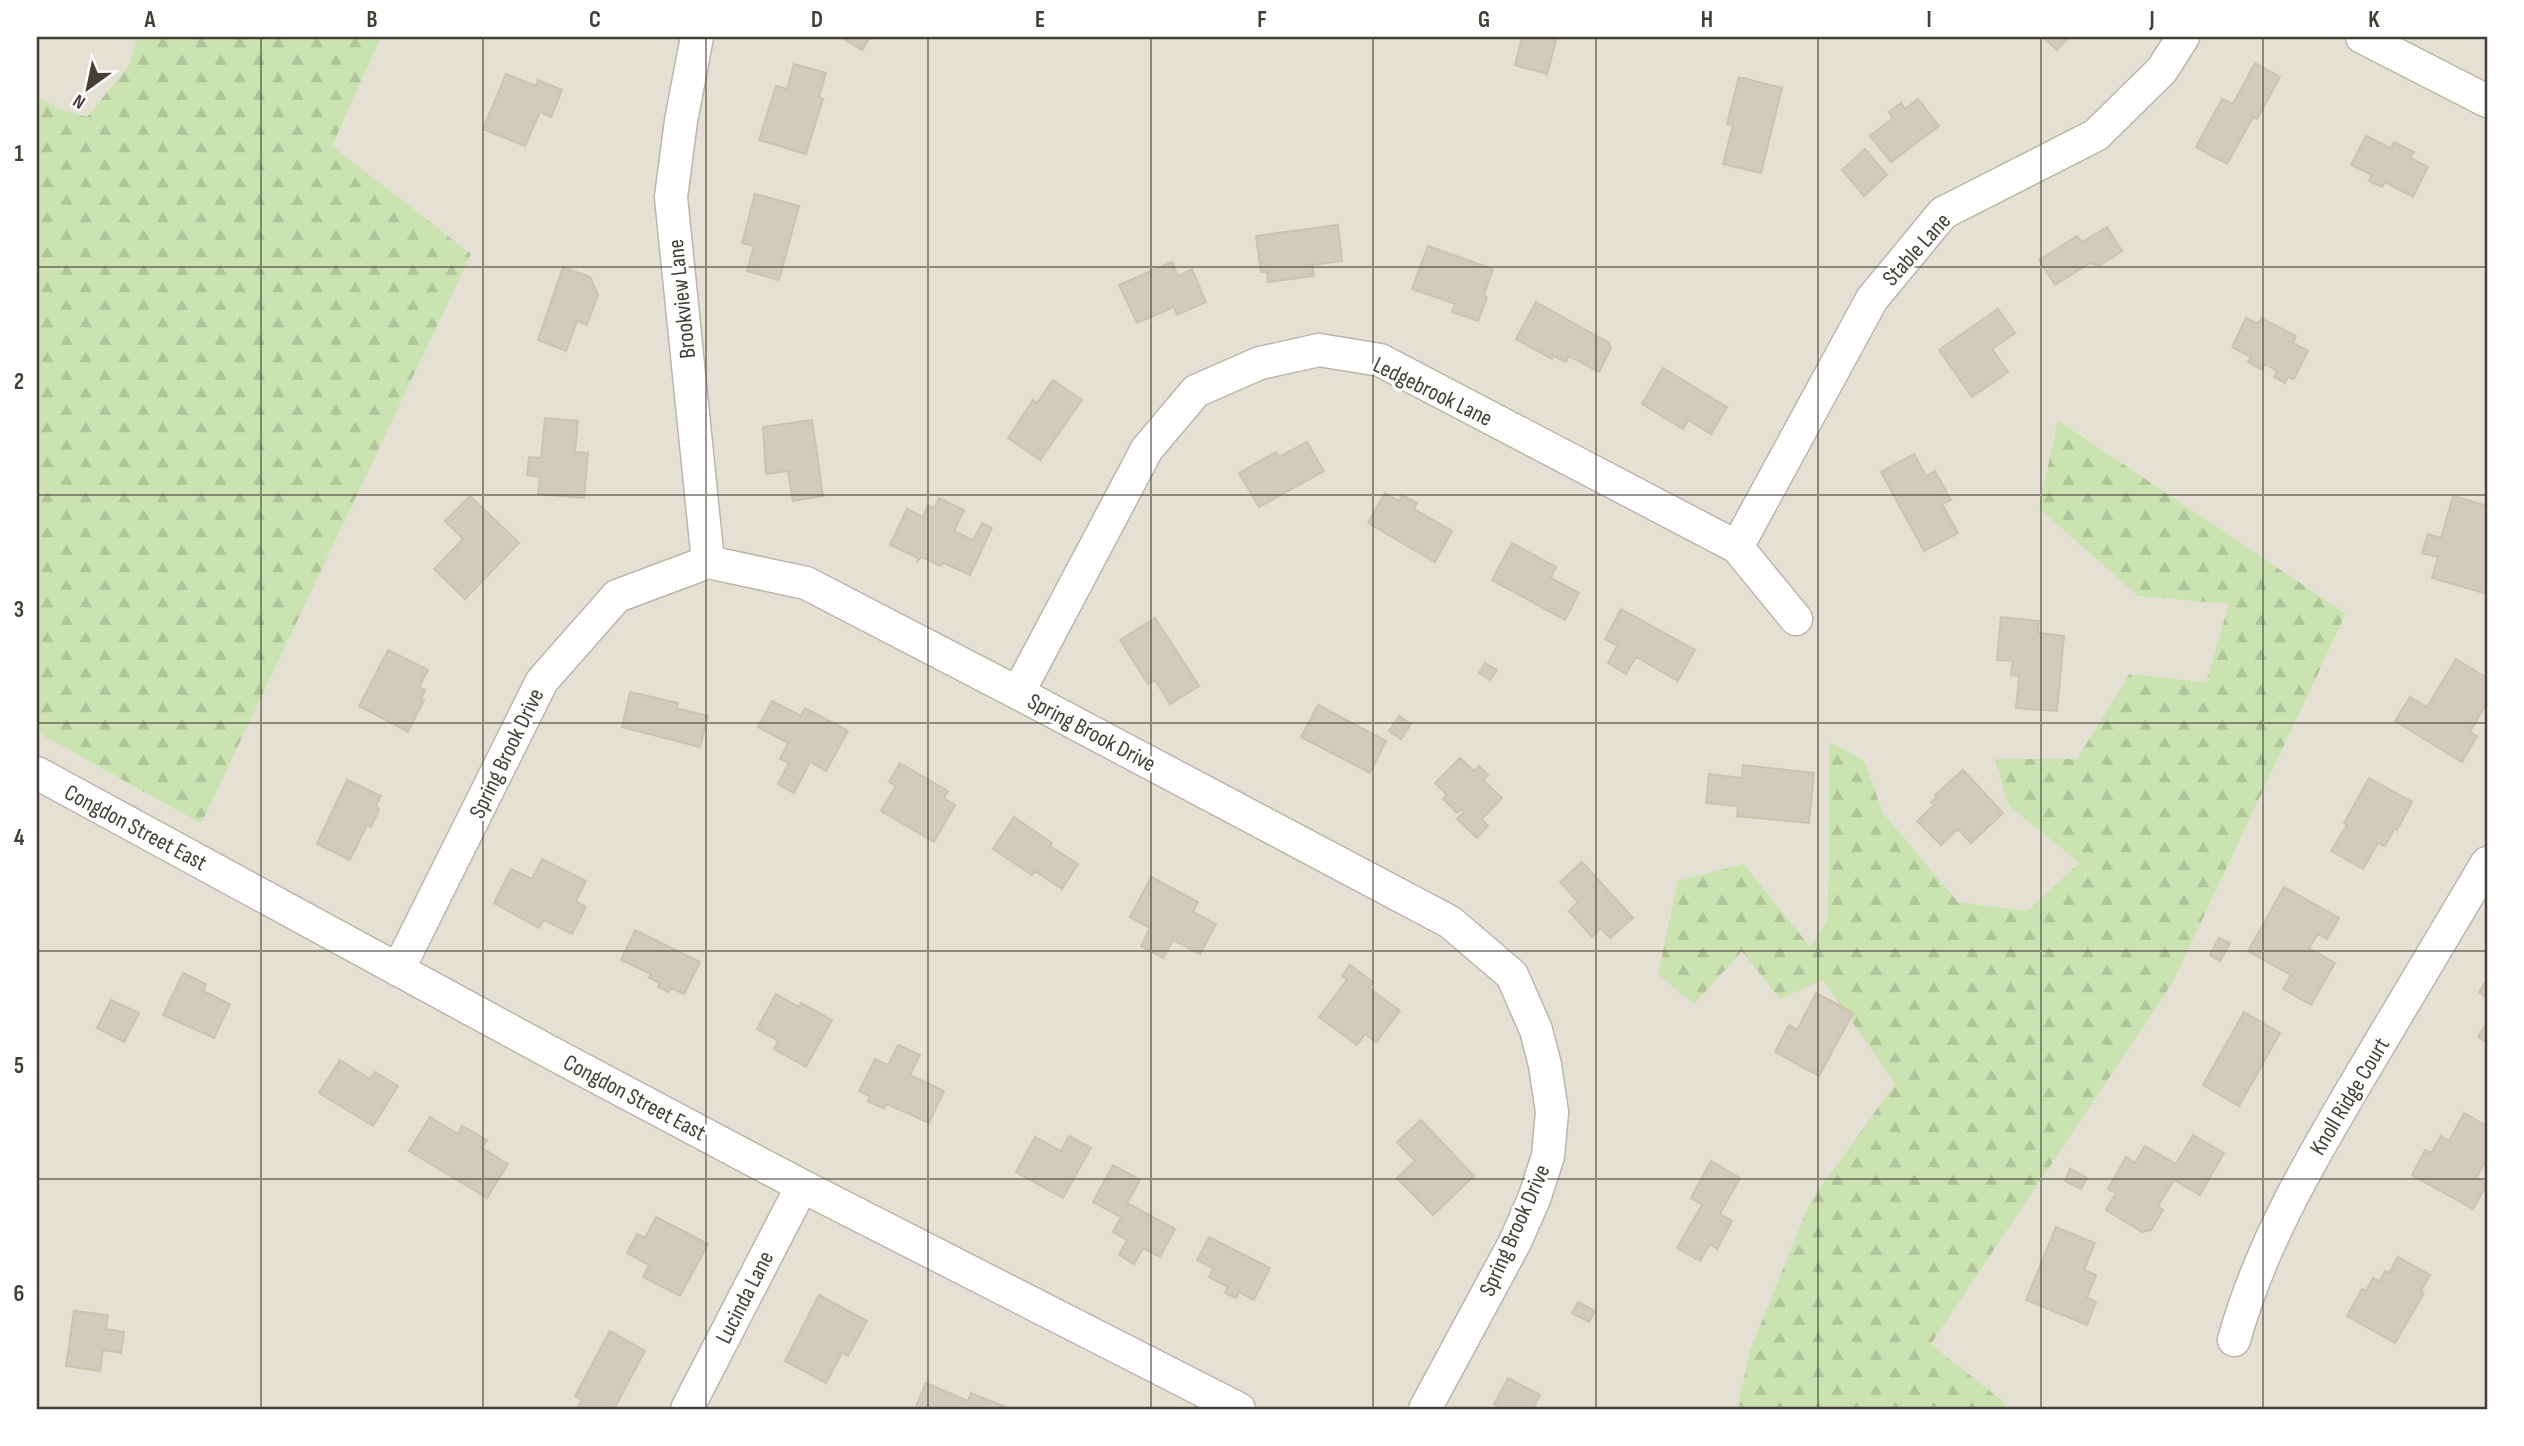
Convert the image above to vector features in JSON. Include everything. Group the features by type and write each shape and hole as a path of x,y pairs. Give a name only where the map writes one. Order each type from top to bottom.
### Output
{"street":[{"name":"Brookview Lane","path":"697,37 681,121 671,197 708,562"},
{"name":"Stable Lane","path":"1737,547 1872,299 1943,213 2096,135 2162,70 2183,37"},
{"path":"2362,37 2487,101"},
{"name":"Ledgebrook Lane","path":"1018,693 1147,449 1196,391 1260,363 1319,350 1380,360 1737,547 1796,619"},
{"name":"Spring Brook Drive","path":"398,970 542,681 617,596 708,562 806,583 1450,922 1512,975 1536,1030 1545,1065 1552,1112 1548,1156 1534,1199 1514,1242 1425,1409"},
{"name":"Congdon Street East","path":"37,773 802,1186 1235,1408"},
{"name":"Knoll Ridge Court","path":"2234,1340 2260,1261 2303,1173 2487,863"},
{"name":"Lucinda Lane","path":"687,1409 802,1186"}],"shaded area":[{"path":"37,37 137,37 130,64 87,117 57,108 37,96"},
{"path":"381,37 2487,37 2487,1409 2006,1409 2006,1404 1931,1344 2173,982 2346,615 2059,420 2138,596 2230,604 2206,682 2129,674 2077,759 2008,805 2079,863 2027,911 1958,902 1883,813 1864,760 1829,742 1828,919 1809,948 1744,864 1742,950 1823,980 1895,1084 1810,1202 1750,1350 1737,1409 37,1409 37,732 200,824 332,146"}],"green space":[{"path":"137,37 381,37 332,146 471,254 201,824 37,732 37,96 57,108 87,117 130,64"},
{"path":"2058,420 2346,614 2173,982 1931,1344 2006,1404 2006,1409 1737,1409 1750,1350 1810,1202 1895,1084 1823,980 1780,999 1742,951 1694,1004 1658,975 1678,881 1744,864 1810,947 1828,919 1829,742 1864,760 1883,813 1958,902 2027,911 2079,863 2008,805 1995,759 2077,759 2129,674 2206,682 2229,604 2138,596 2039,508"}],"building":[{"path":"841,37 870,37 862,50"},
{"path":"1522,37 1557,37 1547,74 1515,65"},
{"path":"2043,37 2069,37 2057,50"},
{"path":"2255,63 2280,77 2257,119 2253,117 2227,164 2196,147 2222,99 2233,104"},
{"path":"794,64 826,73 819,97 823,99 806,154 759,140 776,86 787,89"},
{"path":"506,74 536,86 538,80 562,90 551,117 540,112 525,146 483,129"},
{"path":"1739,77 1782,88 1761,173 1723,164 1733,125 1727,124"},
{"path":"1918,99 1939,126 1891,162 1870,136 1893,118 1889,112 1901,103 1905,109"},
{"path":"2366,136 2391,148 2394,142 2414,152 2410,158 2428,167 2413,197 2385,182 2382,187 2369,181 2372,175 2351,165"},
{"path":"1865,149 1887,175 1864,196 1842,170"},
{"path":"755,194 799,206 779,280 747,271 754,246 742,243"},
{"path":"1338,225 1342,261 1312,265 1314,276 1268,282 1267,272 1261,272 1256,236"},
{"path":"2107,227 2122,251 2099,266 2090,263 2055,285 2039,260 2077,236 2082,242"},
{"path":"1428,246 1493,269 1484,294 1487,298 1478,321 1452,312 1455,304 1412,289"},
{"path":"1172,262 1178,276 1192,269 1206,302 1177,315 1174,307 1137,323 1119,285"},
{"path":"563,267 590,277 598,295 587,325 577,321 566,351 538,340"},
{"path":"1536,302 1609,343 1611,348 1599,372 1569,356 1566,362 1553,356 1552,359 1516,339"},
{"path":"1998,309 2015,333 1992,349 2008,372 1972,397 1939,350"},
{"path":"2246,318 2258,324 2261,318 2296,336 2293,343 2308,351 2294,379 2288,377 2285,383 2274,377 2277,371 2265,364 2262,370 2248,362 2251,357 2232,347"},
{"path":"1663,368 1727,407 1711,434 1688,420 1683,429 1642,404"},
{"path":"1053,380 1082,400 1040,460 1008,438 1033,400 1037,403"},
{"path":"545,418 578,421 575,452 588,453 584,498 538,494 540,477 527,475 529,457 541,458"},
{"path":"812,420 823,496 793,501 788,471 766,474 763,427"},
{"path":"1307,442 1324,471 1259,507 1239,473 1276,452 1279,457"},
{"path":"1914,454 1926,476 1935,471 1951,500 1942,504 1958,533 1924,551 1881,472"},
{"path":"1385,493 1399,501 1402,495 1417,503 1414,509 1452,531 1435,562 1368,523"},
{"path":"470,496 519,543 465,599 434,569 463,539 445,521"},
{"path":"2453,496 2487,506 2487,594 2432,578 2438,557 2422,553 2428,534 2441,538"},
{"path":"939,498 964,510 954,531 973,540 982,523 992,528 970,575 944,563 940,566 922,557 917,561 918,558 890,545 907,509 923,517 928,505 934,508"},
{"path":"1512,543 1556,567 1551,578 1579,593 1565,620 1492,580"},
{"path":"1621,609 1695,650 1678,681 1636,657 1626,674 1608,663 1617,646 1605,639"},
{"path":"2001,617 2039,621 2038,633 2064,636 2057,711 2016,708 2019,676 2011,675 2013,661 1997,660"},
{"path":"1155,618 1199,686 1170,704 1155,680 1148,684 1120,640"},
{"path":"388,650 428,670 419,687 425,690 421,699 424,700 408,732 359,706"},
{"path":"2456,659 2487,678 2487,702 2470,732 2477,736 2462,762 2395,721 2410,697 2427,707"},
{"path":"1485,663 1497,670 1490,680 1479,673"},
{"path":"630,692 678,703 676,708 708,716 700,747 622,727"},
{"path":"772,701 801,716 805,708 848,731 826,771 810,762 794,793 778,784 789,763 780,759 788,743 758,727"},
{"path":"1318,705 1386,741 1370,773 1301,737"},
{"path":"1399,716 1411,724 1401,739 1389,731"},
{"path":"1460,758 1474,771 1479,766 1488,775 1483,780 1502,798 1482,819 1488,826 1477,838 1457,819 1464,812 1461,809 1457,813 1443,799 1447,795 1435,783"},
{"path":"900,763 948,791 944,798 955,805 934,842 881,811 896,786 889,782"},
{"path":"1743,765 1814,773 1809,823 1737,816 1738,806 1706,803 1709,774 1742,778"},
{"path":"1963,770 2003,813 1971,843 1958,829 1941,845 1917,821 1934,805 1931,802 1937,797 1935,795"},
{"path":"2369,778 2412,802 2397,830 2395,828 2385,846 2378,843 2363,869 2331,851 2347,825 2344,823"},
{"path":"347,780 381,796 376,805 379,810 371,827 367,825 350,860 317,844"},
{"path":"1014,817 1078,864 1062,889 1035,871 1032,875 993,849"},
{"path":"542,859 586,881 576,901 586,907 572,934 544,920 539,928 494,903 511,869 532,879"},
{"path":"1582,862 1633,918 1610,938 1601,928 1592,937 1569,911 1578,902 1560,882"},
{"path":"1151,877 1198,902 1193,912 1216,924 1200,954 1173,940 1163,958 1141,946 1150,928 1130,917"},
{"path":"2284,887 2339,918 2327,939 2318,934 2309,948 2335,963 2311,1005 2283,989 2291,975 2248,951"},
{"path":"635,930 700,962 684,994 671,988 669,992 658,987 660,983 649,978 651,974 621,960"},
{"path":"2219,938 2230,943 2220,961 2210,955"},
{"path":"1350,965 1373,982 1369,988 1400,1011 1376,1042 1365,1034 1357,1045 1319,1017 1347,980 1342,976"},
{"path":"183,973 206,984 203,991 230,1004 214,1038 163,1015"},
{"path":"2487,979 2487,998 2479,992"},
{"path":"1816,993 1853,1013 1819,1076 1775,1052 1789,1025 1797,1030"},
{"path":"776,994 799,1007 801,1003 832,1020 806,1067 774,1049 778,1041 757,1029"},
{"path":"111,1000 139,1013 124,1042 97,1028"},
{"path":"2244,1012 2280,1033 2239,1106 2203,1085"},
{"path":"2487,1022 2487,1043 2478,1037"},
{"path":"898,1045 920,1055 910,1075 944,1091 929,1123 887,1104 884,1109 868,1101 870,1096 859,1091 875,1059 888,1065"},
{"path":"340,1060 370,1079 375,1072 398,1086 373,1126 319,1093"},
{"path":"2464,1113 2487,1126 2487,1158 2476,1178 2487,1184 2473,1209 2412,1175 2425,1150 2431,1153 2441,1136 2449,1141"},
{"path":"430,1117 458,1134 462,1126 487,1140 482,1148 508,1164 487,1198 409,1151"},
{"path":"1421,1120 1474,1176 1433,1215 1397,1178 1415,1161 1397,1142"},
{"path":"2193,1135 2224,1153 2200,1195 2174,1180 2158,1206 2163,1210 2151,1230 2142,1232 2106,1210 2116,1193 2108,1189 2126,1157 2135,1163 2145,1146 2176,1164"},
{"path":"1069,1136 1091,1148 1063,1198 1016,1172 1035,1137 1061,1151"},
{"path":"1711,1161 1740,1178 1720,1214 1732,1221 1717,1249 1710,1244 1700,1261 1677,1248 1702,1205 1691,1198"},
{"path":"1113,1165 1140,1180 1127,1203 1175,1229 1160,1257 1143,1248 1134,1264 1119,1255 1127,1240 1113,1232 1121,1217 1093,1202"},
{"path":"2070,1169 2087,1178 2081,1189 2065,1181"},
{"path":"656,1217 708,1244 680,1296 643,1277 649,1265 627,1253 637,1234 645,1238"},
{"path":"2056,1227 2095,1243 2084,1270 2096,1275 2087,1298 2096,1302 2087,1325 2026,1300"},
{"path":"1209,1237 1270,1268 1254,1300 1239,1292 1236,1298 1225,1293 1228,1287 1209,1277 1213,1268 1197,1260"},
{"path":"2398,1257 2430,1275 2421,1291 2424,1293 2395,1343 2347,1316 2362,1289 2366,1291 2373,1278 2380,1281 2385,1271 2389,1273"},
{"path":"819,1295 867,1321 848,1356 842,1353 826,1383 785,1361"},
{"path":"1578,1302 1595,1311 1589,1322 1572,1313"},
{"path":"74,1311 108,1315 106,1329 124,1332 121,1353 103,1350 100,1371 66,1366"},
{"path":"610,1331 645,1351 614,1409 577,1409 582,1400 575,1396"},
{"path":"1508,1378 1540,1395 1533,1409 1504,1409 1494,1404"},
{"path":"926,1383 968,1401 971,1393 1011,1409 915,1409"}]}
